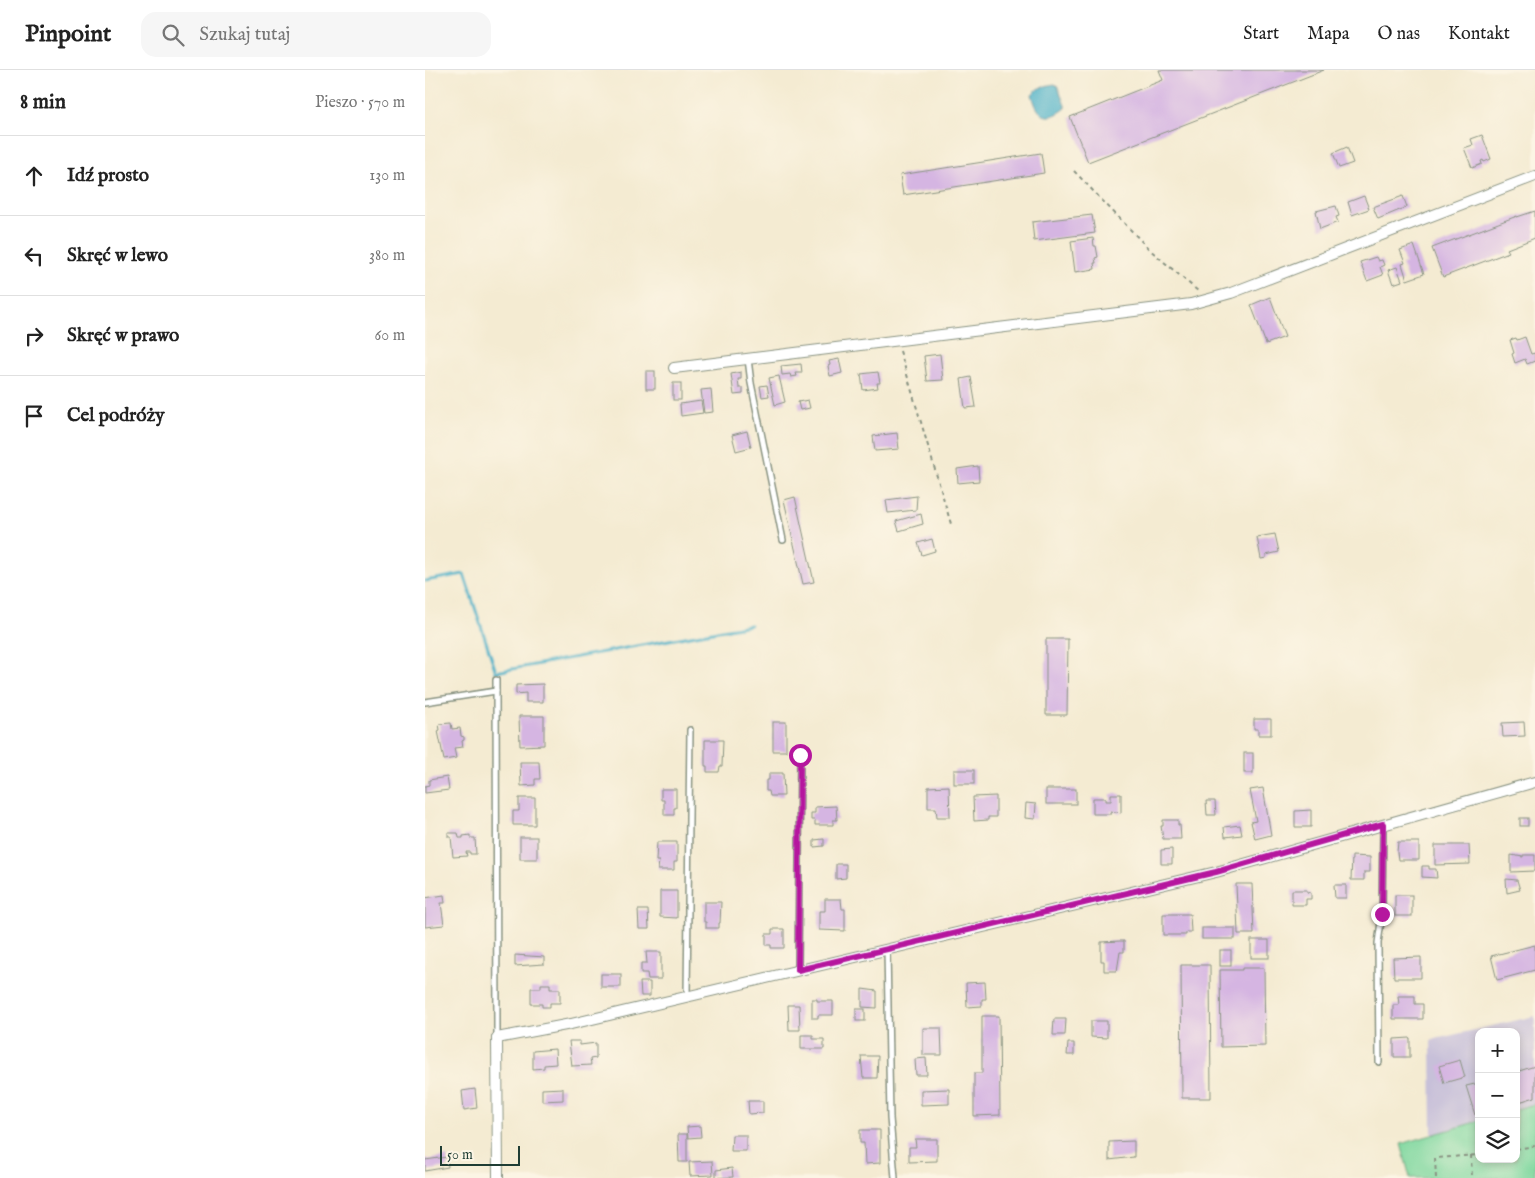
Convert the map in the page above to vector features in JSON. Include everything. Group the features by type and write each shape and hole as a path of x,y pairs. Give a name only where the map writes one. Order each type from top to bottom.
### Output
{"street":[{"path":"674,368 1165,309 1212,299 1535,176"},
{"path":"498,1178 497,1038 571,1024 887,948 1121,896 1216,872 1535,782"}],"lane":[{"path":"748,359 751,383 783,540"},
{"path":"496,680 497,1038"},
{"path":"425,702 496,691"},
{"path":"687,996 690,730"},
{"path":"798,970 800,755"},
{"path":"1379,1062 1378,943 1382,914 1383,824"},
{"path":"887,948 890,1118 895,1178"}],"path":[{"path":"1073,171 1149,249 1191,286 1212,299"},
{"path":"897,341 951,524"},
{"path":"1520,1148 1535,1146"},
{"path":"1436,1178 1435,1158 1475,1154"},
{"path":"1471,1155 1472,1178"}],"shaded area":[{"path":"1535,1016 1535,1104 1520,1108 1520,1028 1483,1028"},
{"path":"1475,1030 1475,1122 1432,1135 1431,1040"}],"green space":[{"path":"1535,1104 1535,1178 1410,1178 1401,1144 1475,1122 1475,1163 1520,1163 1520,1108"}],"water":[{"path":"1055,84 1066,108 1053,116 1043,115 1037,107 1032,94 1042,87"}],"building":[{"path":"1159,70 1324,70 1088,162 1070,117 1163,80"},
{"path":"1482,135 1491,159 1484,162 1483,160 1481,161 1482,164 1472,168 1464,148 1473,145 1471,139"},
{"path":"1347,147 1353,163 1339,168 1333,153"},
{"path":"1041,153 1044,173 903,195 900,175"},
{"path":"1364,196 1369,209 1352,215 1348,202"},
{"path":"1403,196 1407,207 1378,219 1373,207"},
{"path":"1336,206 1339,216 1336,217 1338,222 1320,229 1316,211"},
{"path":"1535,211 1535,238 1507,249 1509,252 1443,277 1432,248"},
{"path":"1092,215 1095,233 1034,241 1032,222"},
{"path":"1093,238 1098,257 1095,258 1095,269 1075,272 1071,241"},
{"path":"1414,245 1424,274 1407,280 1402,264 1405,263 1400,250"},
{"path":"1376,257 1378,261 1382,260 1384,265 1380,267 1383,275 1367,281 1360,262"},
{"path":"1397,267 1402,281 1393,284 1388,270"},
{"path":"1270,297 1285,337 1266,344 1251,305"},
{"path":"1525,337 1531,354 1535,353 1535,361 1527,364 1525,359 1515,363 1510,340"},
{"path":"940,354 943,380 927,381 924,356"},
{"path":"839,359 842,373 830,376 829,361"},
{"path":"801,364 802,373 796,373 797,376 791,377 790,374 782,375 781,366"},
{"path":"646,371 655,371 655,389 646,389"},
{"path":"741,372 741,379 738,379 739,388 743,388 743,394 734,395 731,374"},
{"path":"878,372 880,383 877,383 878,388 863,390 861,374"},
{"path":"779,376 785,402 775,405 769,378"},
{"path":"971,377 976,407 965,408 961,379"},
{"path":"673,383 681,383 681,400 673,400"},
{"path":"767,385 769,396 762,397 760,386"},
{"path":"711,389 713,412 704,413 701,390"},
{"path":"808,400 810,408 800,410 798,402"},
{"path":"701,401 703,413 681,416 680,404"},
{"path":"747,431 751,447 736,451 732,435"},
{"path":"897,433 899,449 875,451 873,436"},
{"path":"978,466 979,481 958,483 957,469"},
{"path":"917,496 916,510 888,513 886,500"},
{"path":"795,497 814,582 803,584 784,500"},
{"path":"921,514 923,524 899,531 896,521"},
{"path":"1275,534 1279,552 1266,555 1266,558 1261,559 1257,537"},
{"path":"932,539 935,551 922,555 918,543"},
{"path":"1046,639 1068,639 1067,715 1046,715"},
{"path":"543,684 543,702 526,702 526,693 516,694 516,685"},
{"path":"519,716 544,716 544,745 520,746"},
{"path":"1254,719 1271,719 1271,735 1258,735 1258,729 1254,729"},
{"path":"773,722 786,722 786,751 773,751"},
{"path":"1524,722 1525,736 1503,737 1502,723"},
{"path":"451,723 452,729 460,728 461,736 464,737 462,741 463,747 454,748 456,758 444,760 438,731 440,730 439,724"},
{"path":"705,740 723,740 722,766 720,766 719,772 707,772 707,766 705,766"},
{"path":"1244,753 1253,753 1253,773 1244,773"},
{"path":"520,762 539,762 540,779 535,779 535,785 521,786"},
{"path":"954,770 974,770 974,784 954,784"},
{"path":"769,773 783,773 784,796 770,796 769,791 766,791 766,780 769,780"},
{"path":"447,777 449,790 425,793 425,786 429,785 429,780"},
{"path":"949,786 950,817 937,817 936,808 928,808 928,787"},
{"path":"1263,788 1271,835 1255,839 1251,822 1256,821 1250,790"},
{"path":"661,789 676,789 674,815 664,815 664,800 661,800"},
{"path":"1046,789 1076,789 1076,804 1046,804"},
{"path":"1111,794 1121,794 1121,813 1111,811 1111,814 1093,814 1093,798 1106,798 1106,801 1111,801"},
{"path":"996,796 996,817 988,817 988,820 974,821 973,797"},
{"path":"519,798 535,798 535,825 513,825 513,811 519,811"},
{"path":"1206,801 1215,801 1216,815 1207,815"},
{"path":"1026,803 1036,804 1035,819 1025,818"},
{"path":"836,806 837,820 833,820 833,825 815,825 815,820 811,820 811,813 815,813 815,807"},
{"path":"1311,810 1311,827 1295,827 1295,811"},
{"path":"1520,818 1528,818 1528,826 1520,826"},
{"path":"1163,820 1178,820 1181,839 1163,839 1161,826 1163,826"},
{"path":"1240,825 1242,835 1225,837 1224,827"},
{"path":"448,833 458,833 459,838 470,835 470,838 475,838 476,854 466,852 467,856 453,857 451,837 448,837"},
{"path":"520,837 537,837 537,859 520,859"},
{"path":"824,839 824,846 814,847 814,840"},
{"path":"657,842 677,842 677,862 674,862 674,870 658,870 659,861 656,861"},
{"path":"1398,842 1419,842 1419,860 1398,860"},
{"path":"1435,845 1469,845 1470,864 1435,865"},
{"path":"1172,849 1172,864 1161,864 1161,850"},
{"path":"1511,855 1523,857 1523,855 1535,855 1535,871 1511,872"},
{"path":"1352,856 1370,857 1370,872 1364,872 1364,880 1351,880"},
{"path":"836,864 846,864 846,878 836,879"},
{"path":"1422,866 1436,869 1437,878 1422,877"},
{"path":"1506,879 1517,880 1520,890 1507,893"},
{"path":"1236,884 1252,884 1254,934 1238,934"},
{"path":"1334,885 1346,885 1346,898 1335,898"},
{"path":"1292,890 1307,890 1307,892 1311,893 1311,899 1306,899 1306,905 1292,905"},
{"path":"660,891 677,891 677,918 660,917"},
{"path":"444,895 445,903 441,903 444,925 425,927 425,898"},
{"path":"1395,895 1412,895 1412,916 1395,916"},
{"path":"825,899 841,899 842,909 845,909 845,931 819,930 819,911 825,911"},
{"path":"704,902 721,902 719,928 706,928 706,922 704,922"},
{"path":"638,910 648,910 649,929 639,929"},
{"path":"1163,914 1190,914 1191,932 1186,932 1186,935 1163,935"},
{"path":"1202,928 1235,928 1235,939 1202,939"},
{"path":"772,929 784,929 784,948 771,948 771,945 766,945 766,934 772,934"},
{"path":"1251,940 1269,940 1269,958 1251,958"},
{"path":"1124,941 1124,952 1120,952 1117,971 1104,971 1104,961 1101,961 1101,942"},
{"path":"1535,945 1535,970 1497,980 1491,956"},
{"path":"1220,950 1231,950 1231,966 1220,966"},
{"path":"646,952 661,952 661,979 648,979 647,973 641,973 641,963 647,963"},
{"path":"515,955 544,957 544,964 515,966"},
{"path":"1421,957 1421,978 1394,978 1393,958"},
{"path":"1181,965 1210,965 1211,1098 1182,1098"},
{"path":"1242,968 1264,968 1265,1046 1221,1047 1220,970 1242,970"},
{"path":"601,974 621,974 621,987 601,987"},
{"path":"640,982 650,982 650,996 641,996"},
{"path":"985,982 986,999 982,999 982,1006 967,1007 966,983"},
{"path":"541,984 550,984 550,989 560,989 560,1003 550,1003 550,1007 542,1007 542,1004 531,1004 531,988 541,988"},
{"path":"862,989 877,991 877,1008 862,1007"},
{"path":"1398,996 1415,996 1415,1004 1423,1004 1423,1019 1393,1019 1393,1005 1399,1005"},
{"path":"812,999 817,999 817,1001 833,1001 833,1015 818,1015 818,1018 812,1018"},
{"path":"788,1005 799,1005 800,1030 789,1030"},
{"path":"856,1009 865,1009 865,1021 856,1021"},
{"path":"982,1016 999,1016 1000,1115 974,1116 974,1073 982,1073"},
{"path":"1054,1019 1066,1019 1065,1035 1053,1035"},
{"path":"1091,1021 1107,1021 1107,1038 1091,1037"},
{"path":"923,1028 941,1028 942,1055 923,1055"},
{"path":"801,1035 813,1035 813,1039 824,1039 824,1049 801,1049"},
{"path":"1410,1038 1410,1057 1394,1057 1394,1039"},
{"path":"569,1041 580,1041 580,1045 596,1043 596,1058 590,1059 591,1065 572,1066"},
{"path":"1068,1043 1074,1043 1074,1055 1067,1055"},
{"path":"555,1049 556,1064 544,1065 544,1068 533,1069 533,1051"},
{"path":"861,1056 878,1056 877,1078 863,1078"},
{"path":"926,1058 927,1075 916,1075 915,1059"},
{"path":"1460,1060 1465,1077 1444,1083 1439,1066"},
{"path":"1535,1066 1535,1097 1520,1102 1520,1073 1520,1071"},
{"path":"1475,1084 1475,1115 1466,1086"},
{"path":"563,1088 563,1100 542,1101 542,1089"},
{"path":"475,1089 477,1108 464,1110 462,1091"},
{"path":"949,1089 949,1104 921,1105 921,1090"},
{"path":"748,1101 763,1101 763,1113 749,1114"},
{"path":"700,1126 701,1137 688,1138 687,1127"},
{"path":"860,1130 880,1130 880,1163 865,1164 864,1143 860,1143"},
{"path":"678,1134 687,1134 687,1162 679,1162"},
{"path":"732,1135 746,1135 746,1151 731,1151"},
{"path":"915,1139 937,1139 937,1161 909,1162 909,1147 916,1147"},
{"path":"1134,1141 1134,1157 1109,1160 1109,1142"},
{"path":"447,1157 448,1167 425,1171 425,1160"},
{"path":"712,1161 713,1175 690,1176 689,1162"},
{"path":"732,1168 733,1177 716,1178 716,1170"}],"waterway":[{"path":"425,581 464,574 496,672 750,625"}],"route":[{"path":"800,755 798,970 947,934 1121,896 1216,872 1383,824 1382,914"}]}
